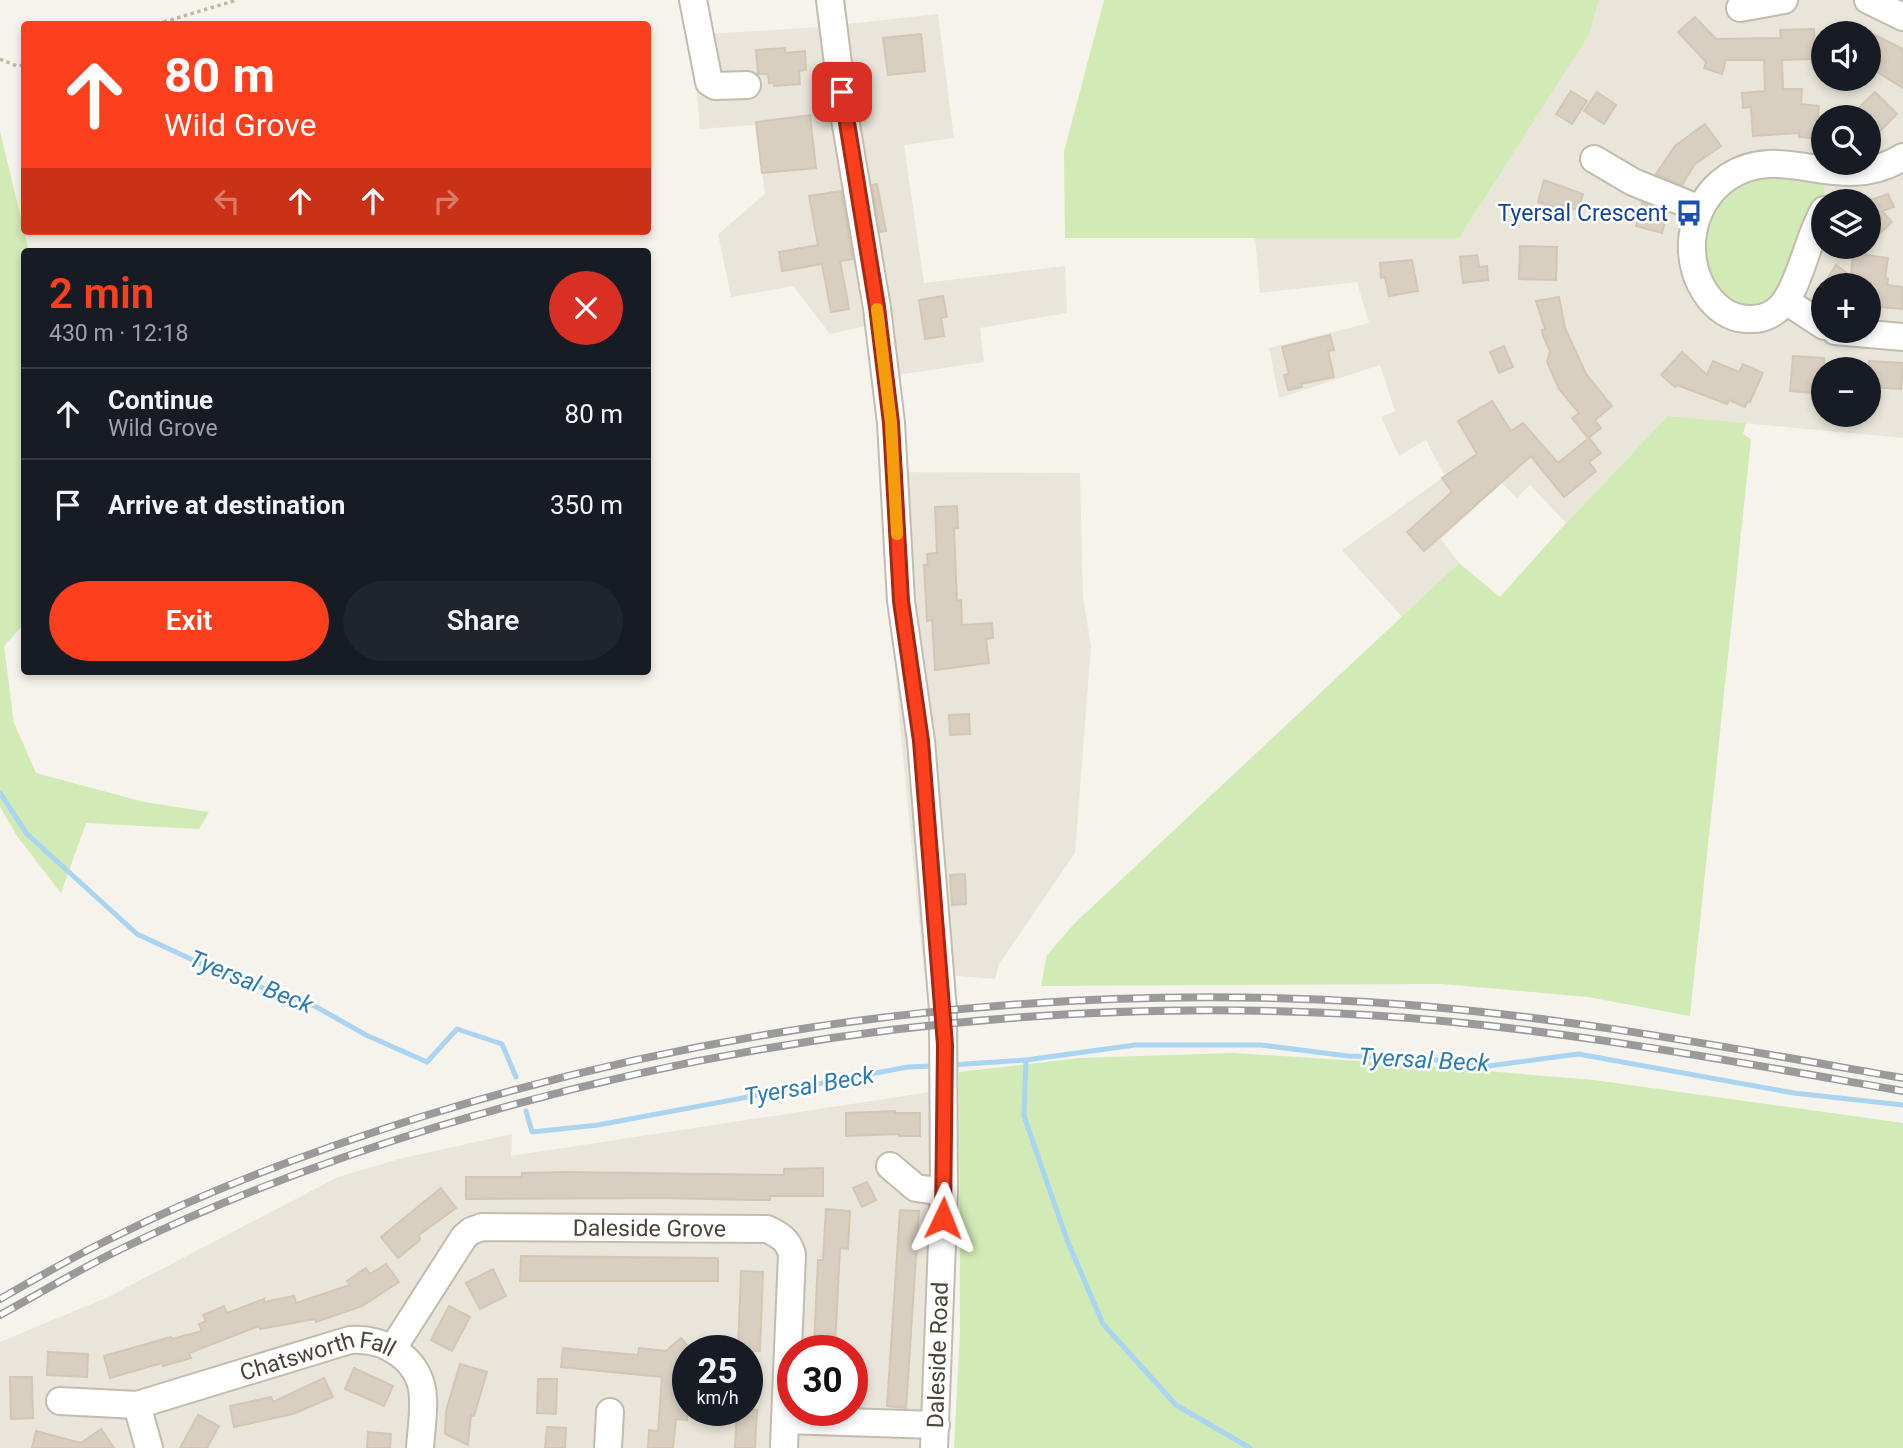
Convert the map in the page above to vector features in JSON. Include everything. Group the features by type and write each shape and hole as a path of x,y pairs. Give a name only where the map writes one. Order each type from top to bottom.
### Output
{"street":[{"path":"693,0 709,82 715,86 747,85"},
{"name":"Daleside Road","path":"830,0 845,119 877,307 891,423 901,601 921,741 943,1010 944,1192 935,1437"},
{"path":"1740,8 1784,0"},
{"path":"1868,0 1903,16"},
{"path":"1881,166 1903,157"},
{"path":"1594,159 1633,182 1700,209"},
{"path":"1811,168 1782,164 1754,165 1727,177 1707,197 1700,209 1693,233 1694,271 1716,306 1727,314 1748,320 1770,314 1786,300 1811,241"},
{"path":"1786,300 1811,317"},
{"path":"1881,335 1903,337"},
{"path":"890,1166 916,1188 944,1192"},
{"name":"Daleside Grove","path":"393,1348 452,1254 471,1231 482,1227 767,1229 788,1243 792,1254 789,1335"},
{"name":"Chatsworth Fall","path":"60,1401 137,1405 350,1340 370,1341 393,1348 407,1360 422,1385 424,1399 420,1448"},
{"path":"137,1405 149,1448"},
{"path":"608,1448 610,1412"},
{"name":"Daleside Grove","path":"784,1448 785,1426"},
{"path":"838,1426 935,1437"}],"path":[{"path":"167,21 237,0"},
{"path":"0,59 21,65"}],"shaded area":[{"path":"1599,0 1903,0 1903,438 1668,416 1566,523 1530,485 1517,498 1502,483 1441,539 1459,563 1402,617 1342,550 1445,476 1426,440 1399,456 1381,417 1395,411 1380,365 1279,398 1269,348 1369,323 1357,282 1260,293 1255,237 1459,238 1589,35"},
{"path":"938,14 954,138 904,145 924,283 1065,266 1067,313 980,328 984,362 871,379 865,326 830,334 793,286 731,297 718,234 765,194 755,125 700,129 692,35 820,27"},
{"path":"882,472 1080,473 1083,597 1091,646 1075,853 999,964 995,979 924,973 898,703"},
{"path":"930,1092 944,1192 934,1448 0,1448 0,1342 108,1297 338,1177 399,1159 512,1134 511,1156"}],"green space":[{"path":"1104,0 1599,0 1589,35 1459,238 1065,238 1064,152"},
{"path":"0,131 21,219 21,235 25,235 28,248 21,248 21,627 4,646 14,723 36,773 144,802 209,812 199,829 86,823 61,893 17,836 0,807"},
{"path":"1756,173 1823,182 1824,189 1811,189 1811,223 1771,304 1737,309 1723,300 1698,250 1714,201"},
{"path":"1668,416 1746,423 1743,434 1751,439 1690,1016 1588,997 1442,984 1041,986 1047,955 1075,923 1459,563 1500,597"},
{"path":"1233,1053 1594,1080 1903,1123 1903,1448 954,1448 960,1331 959,1072 1080,1058"}],"building":[{"path":"1695,17 1716,39 1781,38 1780,30 1811,29 1811,59 1782,60 1783,89 1802,89 1801,104 1811,105 1811,138 1799,137 1799,133 1753,136 1751,107 1743,108 1742,93 1765,91 1764,60 1726,60 1722,74 1704,68 1706,62 1678,32"},
{"path":"921,34 925,71 888,75 883,38"},
{"path":"1881,38 1903,49 1903,88 1881,74"},
{"path":"785,48 785,53 805,51 806,70 799,71 800,84 774,86 774,83 769,83 768,74 758,74 756,50"},
{"path":"1571,91 1587,101 1572,124 1556,114"},
{"path":"1597,92 1616,105 1604,124 1584,111"},
{"path":"1875,92 1897,114 1881,130 1881,105 1861,105"},
{"path":"810,115 816,168 762,173 756,122"},
{"path":"1705,124 1721,146 1695,164 1682,185 1656,174 1675,146"},
{"path":"1544,180 1583,194 1578,210 1561,205 1560,209 1538,202"},
{"path":"877,184 886,231 880,232 872,185"},
{"path":"841,191 853,259 840,261 849,309 831,312 822,264 782,271 779,252 818,245 809,196"},
{"path":"1888,194 1894,207 1882,211 1892,222 1881,233 1881,196"},
{"path":"1642,203 1667,213 1662,233 1636,226"},
{"path":"1520,246 1557,247 1556,280 1519,279"},
{"path":"1477,255 1479,267 1487,266 1488,280 1463,283 1460,257"},
{"path":"1888,258 1885,278 1888,279 1887,285 1903,287 1902,309 1881,307 1881,273 1851,273 1852,259"},
{"path":"1412,260 1418,291 1389,296 1385,277 1381,278 1380,263"},
{"path":"1836,265 1847,273 1831,273"},
{"path":"943,296 947,317 941,318 944,336 925,339 919,300"},
{"path":"1559,297 1565,328 1586,374 1612,406 1595,420 1601,428 1588,438 1572,418 1579,413 1559,389 1547,362 1550,351 1543,336 1542,330 1545,329 1536,301"},
{"path":"1330,335 1334,350 1328,351 1334,377 1301,384 1302,387 1288,390 1284,375 1289,374 1282,347"},
{"path":"1504,346 1513,367 1499,373 1490,352"},
{"path":"1682,352 1707,375 1713,361 1739,372 1743,364 1763,373 1750,402 1748,401 1745,407 1729,400 1727,404 1677,385 1675,387 1661,375"},
{"path":"1793,356 1811,357 1811,393 1790,391"},
{"path":"1881,362 1903,363 1901,389 1881,388"},
{"path":"1492,401 1511,431 1523,423 1558,463 1589,438 1601,453 1589,462 1596,471 1564,497 1531,456 1424,551 1407,532 1452,492 1442,478 1477,454 1458,421"},
{"path":"957,506 958,528 954,528 957,601 961,600 962,625 992,623 993,638 986,639 989,663 935,670 932,620 927,621 924,565 928,565 927,554 937,553 935,507"},
{"path":"969,714 970,734 950,735 949,715"},
{"path":"965,874 966,904 952,905 950,875"},
{"path":"846,1113 920,1113 920,1136 846,1136"},
{"path":"823,1168 823,1196 770,1196 770,1200 466,1199 466,1177 522,1177 522,1173 565,1172 784,1175 784,1169"},
{"path":"867,1182 876,1200 862,1207 853,1188"},
{"path":"441,1188 456,1208 419,1235 420,1240 398,1258 381,1237"},
{"path":"826,1209 850,1211 848,1249 840,1248 836,1335 814,1335 818,1260 823,1260"},
{"path":"900,1210 919,1211 906,1408 887,1406"},
{"path":"521,1256 718,1258 718,1281 520,1281"},
{"path":"386,1264 399,1282 362,1306 316,1322 315,1319 260,1329 259,1326 189,1353 191,1358 110,1378 104,1356 202,1331 199,1324 206,1321 203,1315 224,1306 227,1313 264,1299 264,1302 294,1296 296,1303 350,1285 347,1281 366,1268 370,1274"},
{"path":"493,1269 506,1296 480,1309 466,1283"},
{"path":"741,1271 763,1272 761,1335 739,1335"},
{"path":"449,1306 470,1317 452,1351 431,1340"},
{"path":"672,1346 672,1426 675,1426 673,1448 648,1448 649,1430 658,1431 662,1377 561,1367 563,1348 638,1355 639,1348 666,1351"},
{"path":"48,1352 88,1354 87,1377 47,1375"},
{"path":"460,1364 487,1372 474,1416 471,1415 468,1445 445,1434 446,1411"},
{"path":"354,1368 393,1386 384,1406 345,1389"},
{"path":"10,1377 32,1377 33,1418 11,1419"},
{"path":"324,1378 333,1397 293,1414 234,1427 230,1406 271,1397 273,1402"},
{"path":"538,1379 557,1379 556,1414 537,1413"},
{"path":"198,1415 219,1426 207,1448 180,1448"},
{"path":"736,1426 756,1426 755,1448 735,1448"},
{"path":"547,1427 566,1428 565,1448 545,1448"},
{"path":"101,1429 114,1448 32,1448 36,1431 81,1443"},
{"path":"368,1432 391,1434 390,1448 367,1448"}],"waterway":[{"name":"Tyersal Beck","path":"0,793 27,834 137,934 223,974 313,1005 366,1035 427,1062 457,1029 502,1044 516,1077"},
{"name":"Tyersal Beck","path":"951,1065 1026,1060 1135,1045 1261,1045 1348,1056 1424,1058 1481,1067 1578,1054 1794,1093 1903,1105"},
{"name":"Tyersal Beck","path":"1026,1060 1024,1116 1067,1240 1103,1324 1176,1405 1250,1448"},
{"name":"Tyersal Beck","path":"526,1111 532,1132 598,1125 908,1067 934,1066"}],"railway":[{"path":"0,1299 84,1252 188,1202 305,1156 424,1116 539,1083 655,1056 772,1034 890,1017 1009,1005 1128,999 1247,998 1367,1002 1569,1023 1903,1078"},
{"path":"0,1315 106,1257 197,1214 274,1182 433,1128 662,1068 778,1046 895,1030 1012,1018 1130,1012 1249,1011 1367,1015 1569,1036 1903,1091"}],"slow traffic":[{"path":"877,309 891,423 897,534"}],"place":[{"name":"Tyersal Crescent","path":"1689,213"}],"route":[{"path":"842,92 877,307 891,423 901,601 921,741 945,1045 943,1218"}]}
